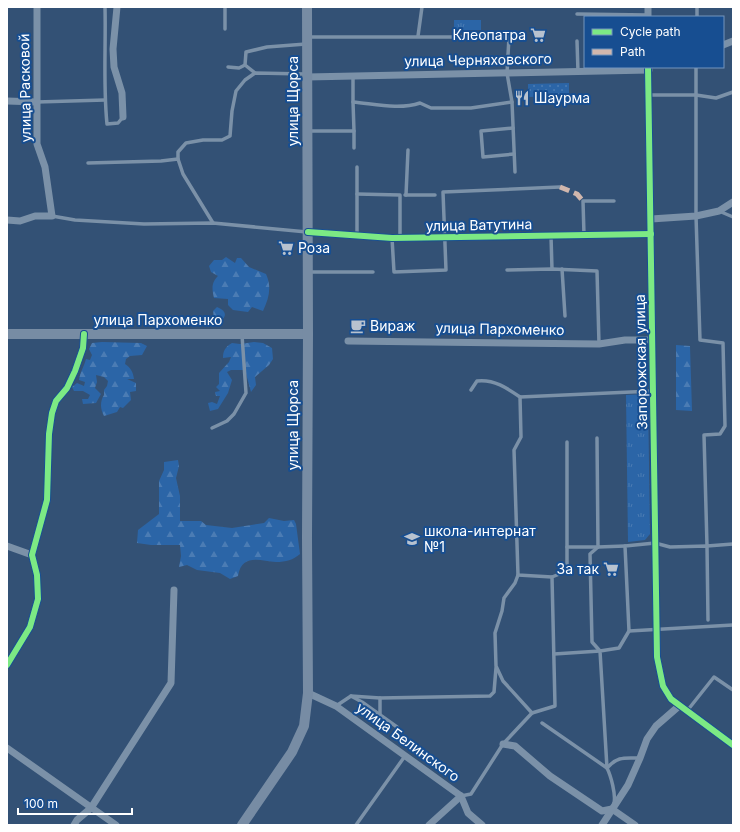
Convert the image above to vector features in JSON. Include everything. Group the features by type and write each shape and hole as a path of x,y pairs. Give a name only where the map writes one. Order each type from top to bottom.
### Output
{"main road":[{"name":"улица Щорса","path":"242,825 292,752 304,726 308,693 307,7"},
{"name":"улица Пархоменко","path":"7,334 308,334"}],"street":[{"name":"улица Расковой","path":"37,7 37,144 45,168 52,216"},
{"path":"117,7 113,49 114,67 122,93 123,117"},
{"name":"улица Черняховского","path":"308,75 353,76 578,72 648,69"},
{"name":"Запорожская улица","path":"648,69 657,657 662,686 671,699 733,745"},
{"path":"7,101 37,102"},
{"path":"651,219 696,216 719,211 733,202"},
{"path":"7,220 20,221 35,216 52,216"},
{"name":"улица Ватутина","path":"308,232 396,238 651,234"},
{"path":"7,665 30,627 38,599 37,575 32,555 48,500 49,434 52,413 56,402 67,388 75,371 84,348 84,334"},
{"name":"улица Пархоменко","path":"348,341 599,344 625,340 652,340"},
{"path":"7,546 32,555"},
{"path":"74,825 77,820 91,808 171,683 174,590"},
{"name":"улица Белинского","path":"308,693 336,706 461,796 468,813 482,825"},
{"path":"602,825 628,785 647,739 656,726 679,706"},
{"path":"503,744 515,746 550,776 602,811 612,809 635,825"},
{"path":"7,748 116,825"},
{"path":"428,825 461,796"}],"lane":[{"path":"105,7 105,100 107,124 118,123 123,117"},
{"path":"225,7 225,29"},
{"path":"418,36 422,7"},
{"path":"577,14 648,13"},
{"path":"245,65 246,52 307,41 418,36 509,37 507,73 512,102 515,172"},
{"path":"576,41 578,72"},
{"path":"228,67 239,68 245,65"},
{"path":"245,65 255,74"},
{"path":"696,68 696,216 700,340 724,343 725,426 720,434 704,435 708,620"},
{"path":"213,224 183,174 178,159 178,152 186,143 203,140 222,140 230,136 232,111 236,91 244,80 255,74 308,75"},
{"path":"353,76 354,148"},
{"path":"649,95 696,95 716,98 732,92 733,98"},
{"path":"37,102 105,100"},
{"path":"354,102 386,106 409,106 420,103 431,108 471,108 512,102"},
{"path":"513,128 481,131 483,157 514,154"},
{"path":"308,131 354,131"},
{"path":"406,195 408,150"},
{"path":"88,163 161,161 178,159"},
{"path":"357,167 357,235"},
{"path":"400,195 394,272 446,270 442,192 560,187"},
{"path":"357,194 435,195"},
{"path":"584,236 583,201 614,200"},
{"path":"719,211 733,217"},
{"path":"52,216 75,220 144,224 213,224 308,232"},
{"path":"551,236 552,269"},
{"path":"562,269 565,316"},
{"path":"507,270 597,270 599,344"},
{"path":"308,272 373,272"},
{"path":"212,428 227,422 234,414 246,393 242,335"},
{"path":"471,390 477,381 483,381 502,385 520,397 653,391"},
{"path":"336,706 351,696 380,698 490,696 494,692 496,666 495,633 502,611 504,598 515,583 518,575 514,450 520,437 520,397"},
{"path":"597,438 598,547 590,554 591,620 592,642 600,650 607,768 612,777 612,786 615,797 612,809"},
{"path":"518,575 552,577 567,571 567,442"},
{"path":"567,547 655,544 670,547 733,544"},
{"path":"554,654 619,648 629,630 625,546"},
{"path":"461,796 471,794 503,744 532,713 554,706 552,577"},
{"path":"629,630 733,625"},
{"path":"496,666 503,681 532,713"},
{"path":"687,711 714,677 733,690"},
{"path":"351,696 397,727"},
{"path":"380,698 380,715"},
{"path":"542,723 607,768"},
{"path":"356,825 405,756"},
{"path":"607,768 614,761 625,758 640,758"}],"green space":[{"path":"454,20 481,20 481,30 454,30"},
{"path":"569,83 569,96 528,97 528,84"},
{"path":"226,257 235,263 237,258 241,258 249,267 266,274 269,283 269,292 263,311 252,307 248,312 233,310 228,305 228,299 214,298 213,286 214,281 218,276 211,272 209,266 214,260 222,260"},
{"path":"217,307 222,309 225,314 222,320 214,318 213,311"},
{"path":"254,342 263,343 272,348 273,359 269,365 255,377 256,385 251,392 245,370 231,370 227,372 232,380 228,393 218,409 210,411 208,403 212,402 217,404 220,396 216,396 215,392 220,391 216,387 219,384 219,373 229,362 231,357 223,358 225,349 232,343 240,344"},
{"path":"92,343 141,343 147,346 142,355 130,356 126,359 125,364 131,370 134,379 127,379 136,383 136,391 130,392 131,400 123,408 120,407 117,412 104,416 101,408 101,402 108,381 104,377 96,375 97,382 95,388 101,394 96,403 83,404 82,399 88,399 90,395 83,391 74,391 72,387 77,383 84,386 85,382 79,380 86,359 90,360 92,355 89,349"},
{"path":"676,345 690,346 692,411 676,410"},
{"path":"648,394 650,534 645,540 628,542 626,395"},
{"path":"178,460 179,466 176,478 180,496 180,521 201,521 206,525 232,528 264,523 269,518 284,521 294,520 296,524 300,554 283,562 258,560 248,561 243,564 238,576 230,579 220,573 197,570 187,565 179,567 181,556 180,545 151,545 137,543 138,530 159,514 159,481 164,470 164,462"}],"marked path":[{"path":"560,187 577,194 583,201"}],"cycle path":[{"path":"648,68 657,657 663,686 671,699 733,745"},
{"path":"308,232 392,238 651,234"},
{"path":"7,665 30,627 38,599 37,575 32,555 47,500 49,434 52,413 56,401 67,388 75,371 83,348 84,334"}],"place":[{"name":"Клеопатра","path":"538,35"},
{"name":"Шаурма","path":"522,98"},
{"name":"Роза","path":"286,248"},
{"name":"Вираж","path":"358,326"},
{"name":"школа-интернат №1","path":"412,539"},
{"name":"За так","path":"611,569"}]}
